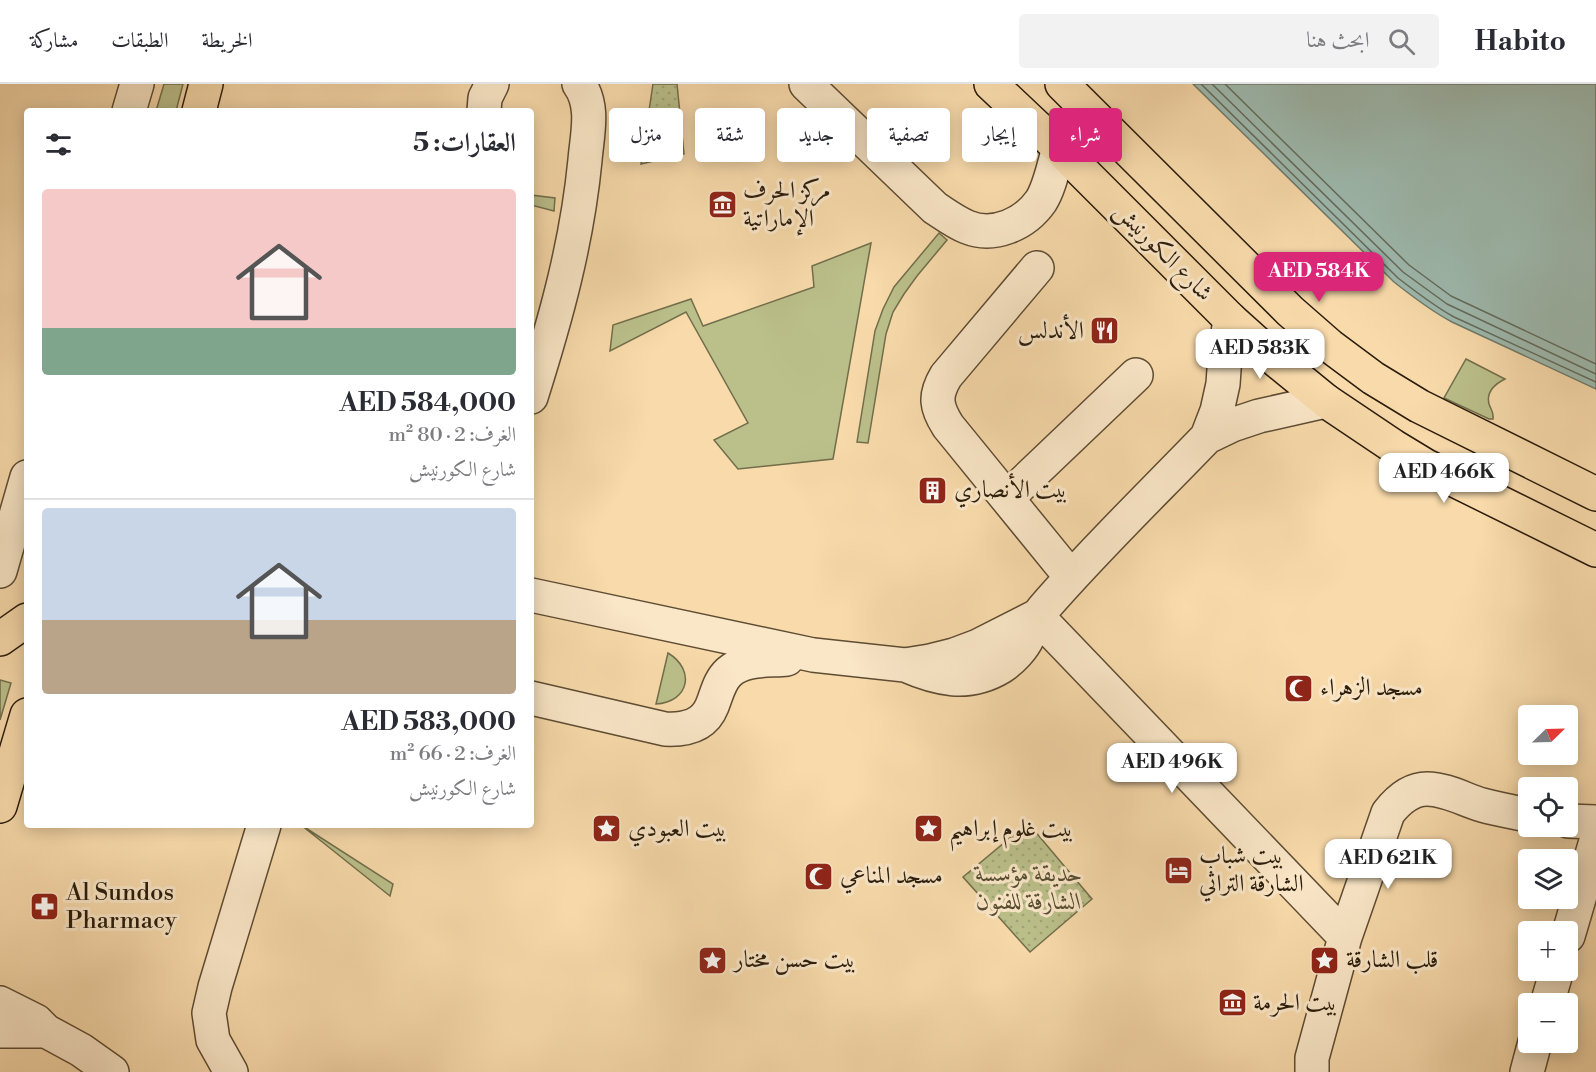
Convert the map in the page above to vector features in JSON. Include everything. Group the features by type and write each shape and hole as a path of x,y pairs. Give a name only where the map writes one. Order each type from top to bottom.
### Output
{"main road":[{"path":"199,108 206,84"},
{"name":"شارع الكورنيش","path":"991,84 1049,139"},
{"name":"شارع الكورنيش","path":"1062,84 1290,311 1330,346 1373,378 1419,406 1596,494"},
{"name":"شارع الكورنيش","path":"1073,162 1230,319 1326,401 1426,466 1596,550"},
{"path":"0,639 24,622"},
{"path":"0,806 24,725"}],"street":[{"path":"130,108 137,84"},
{"path":"484,108 485,98 492,84"},
{"path":"534,388 554,325 571,257 582,188 589,118 588,103 579,84"},
{"path":"806,84 935,208 970,228 990,231 1010,227 1023,219 1041,201 1054,162"},
{"path":"1037,268 946,376 939,387 937,400 940,414 948,426 1071,577"},
{"path":"1207,437 1217,411 1223,384 1230,319"},
{"path":"1007,498 1136,375"},
{"path":"534,596 813,655 905,665 930,661 970,649 1037,616 1071,577 1207,437 1232,424 1326,401"},
{"path":"0,571 24,487"},
{"path":"1037,616 1345,936"},
{"path":"696,631 709,655 715,683 715,697"},
{"path":"534,699 665,729 680,730 691,727 706,715 721,682 728,672 738,666 749,662 813,655"},
{"path":"1312,1072 1312,1059 1345,936 1388,813 1398,800 1412,792 1427,789 1518,813"},
{"path":"1578,821 1596,822"},
{"path":"231,1072 213,1040 209,1013 263,828"},
{"path":"1572,921 1596,841"},
{"path":"0,1002 36,1021 46,1031 81,1050 112,1072"},
{"path":"0,1032 46,1031"},
{"path":"1527,1072 1532,1053"}],"green space":[{"path":"164,84 183,84 177,108 157,108"},
{"path":"653,84 677,84 679,108 649,108"},
{"path":"534,195 555,198 554,211 534,206"},
{"path":"939,233 947,240 917,276 893,312 886,334 868,443 857,442 875,331 883,309 894,287"},
{"path":"871,243 833,459 738,469 714,440 748,423 686,312 610,351 613,325 691,299 703,326 814,287 812,266"},
{"path":"1466,359 1505,379 1490,392 1488,400 1493,419 1444,398"},
{"path":"668,653 683,668 685,684 676,698 656,704"},
{"path":"0,680 11,683 0,720"},
{"name":"حديقة مؤسسة الشارقة للفنون","path":"1028,823 1092,899 1030,952 963,877"},
{"path":"305,828 393,884 390,896"}],"water":[{"path":"1193,84 1596,84 1596,389 1452,322 1408,293 1394,282"}],"place":[{"name":"مركز الحرف الإماراتية","path":"722,205"},
{"name":"الأندلس","path":"1105,331"},
{"name":"بيت الأنصاري","path":"933,490"},
{"name":"مسجد الزهراء","path":"1299,688"},
{"name":"بيت العبودي","path":"607,829"},
{"name":"بيت غلوم إبراهيم","path":"928,829"},
{"name":"بيت شباب الشارقة التراثي","path":"1178,870"},
{"name":"مسجد المناعي","path":"819,876"},
{"name":"Al Sundos Pharmacy","path":"45,907"},
{"name":"بيت حسن مختار","path":"713,960"},
{"name":"قلب الشارقة","path":"1325,960"},
{"name":"بيت الحرمة","path":"1232,1003"}]}
